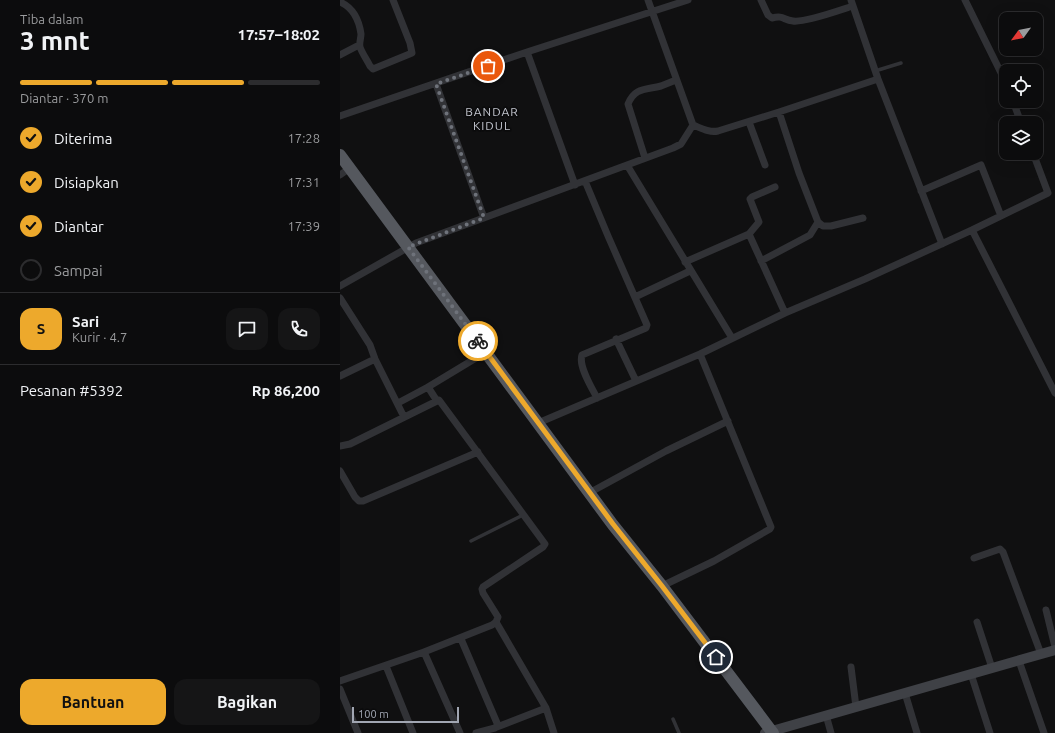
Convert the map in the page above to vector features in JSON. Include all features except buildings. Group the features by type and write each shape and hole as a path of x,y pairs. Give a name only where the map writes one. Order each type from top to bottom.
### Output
{"highway":[{"path":"340,155 345,172 408,247 589,492 662,586 770,732"}],"main road":[{"path":"770,732 1055,650"}],"street":[{"path":"340,2 349,6 355,13 361,34 359,45 373,69 412,53 410,43 393,0"},
{"path":"648,0 693,125"},
{"path":"340,116 527,52 688,0"},
{"path":"761,0 768,15 772,18 780,16 792,21 810,19 852,3 875,71 942,244"},
{"path":"965,0 999,69"},
{"path":"340,55 359,45"},
{"path":"527,52 575,185"},
{"path":"693,125 713,132 878,79"},
{"path":"645,158 628,104 631,96 640,90 660,86 676,80"},
{"path":"436,84 484,218"},
{"path":"779,112 799,173 818,222 823,226 831,226 863,218"},
{"path":"748,122 765,165"},
{"path":"340,286 408,247 677,146 686,137 693,125"},
{"path":"538,423 700,354 785,313 942,244 1051,192 1036,160"},
{"path":"627,165 732,338"},
{"path":"921,191 981,165 1001,216"},
{"path":"585,181 647,325 646,328 582,355 580,359 583,369 597,398"},
{"path":"685,262 749,234 759,222 750,199 775,187"},
{"path":"761,261 810,235 818,222"},
{"path":"972,230 1055,393"},
{"path":"749,234 785,313"},
{"path":"635,297 690,271"},
{"path":"340,298 368,341 375,359 404,417"},
{"path":"616,340 636,381"},
{"path":"398,403 486,352"},
{"path":"662,586 714,561 770,529 771,527 700,354"},
{"path":"340,376 375,359"},
{"path":"340,681 461,639 496,622 498,616 483,594 483,587 545,546 544,542 524,514 428,386"},
{"path":"340,446 350,444 438,401"},
{"path":"589,492 666,451 728,421"},
{"path":"340,471 355,497 359,501 363,501 478,452"},
{"path":"974,558 1000,549 1003,552 1041,654"},
{"path":"1046,610 1055,647"},
{"path":"496,622 546,708 554,733"},
{"path":"977,622 992,668"},
{"path":"461,639 496,719 497,727"},
{"path":"424,652 460,733"},
{"path":"1019,661 1044,733"},
{"path":"386,666 414,733"},
{"path":"851,667 856,707"},
{"path":"971,674 990,733"},
{"path":"340,689 358,733"},
{"path":"905,693 917,733"},
{"path":"476,733 497,727 546,708"},
{"path":"826,716 831,733"}],"lane":[{"path":"875,71 901,63"},
{"path":"471,541 524,514"},
{"path":"673,719 678,733"}],"way so far":[{"path":"478,341 408,247 484,218 436,84 488,66"}],"district":[{"name":"BANDAR KIDUL","path":"492,118"}],"route":[{"path":"478,341 613,524 716,657"}]}
